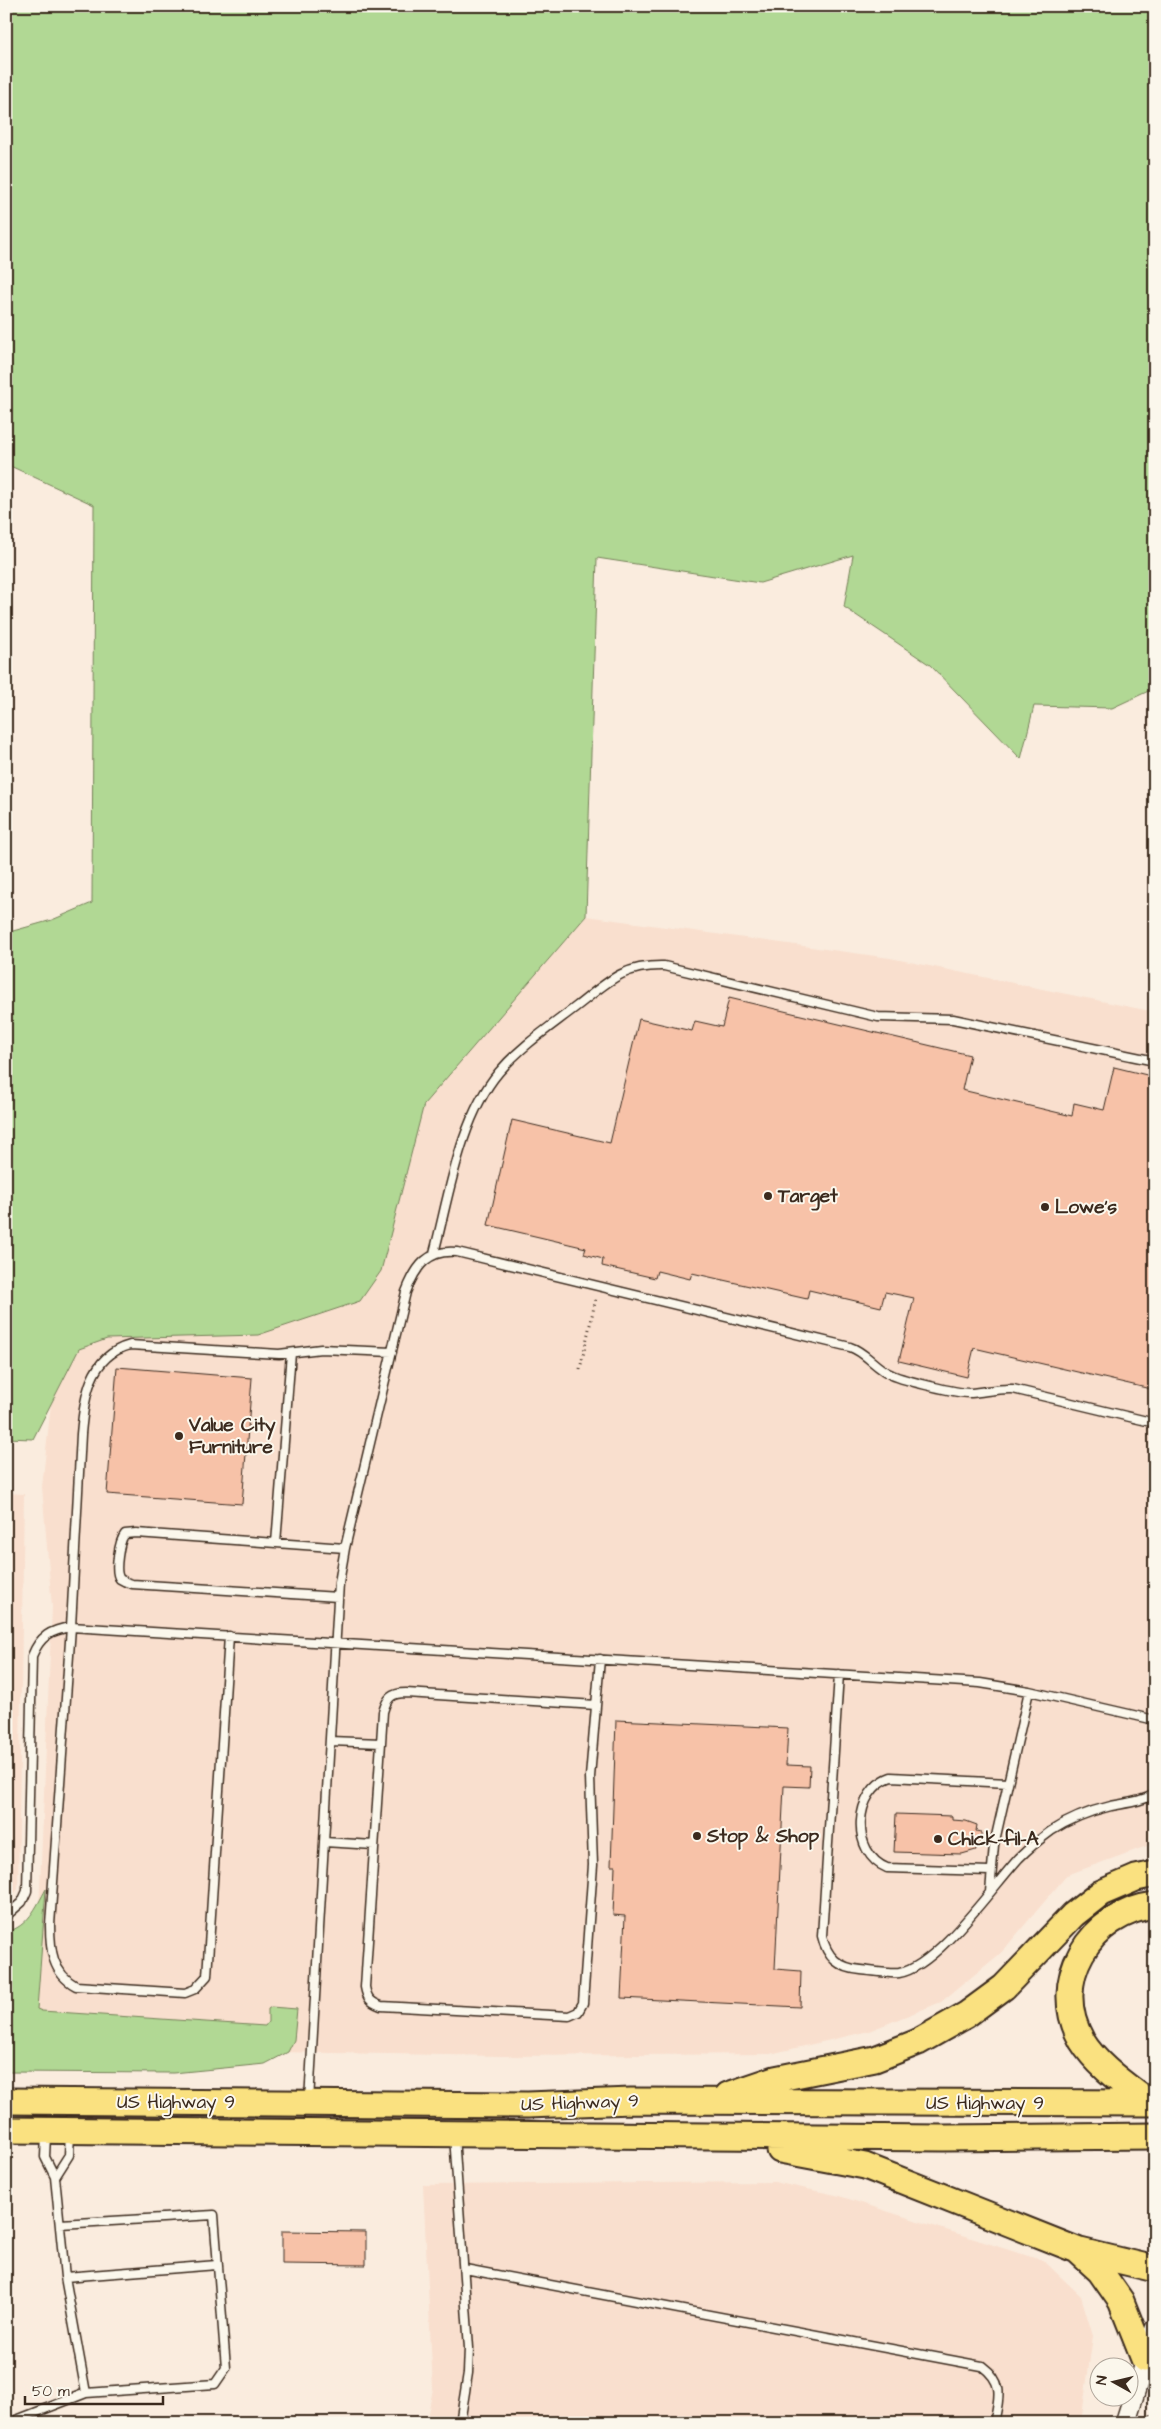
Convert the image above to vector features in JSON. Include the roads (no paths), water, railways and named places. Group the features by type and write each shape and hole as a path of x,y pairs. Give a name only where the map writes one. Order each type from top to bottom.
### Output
{"highway":[{"path":"710,2102 775,2080 875,2058 918,2042 966,2015 1004,1987 1073,1915 1101,1893 1136,1878 1155,1874"},
{"path":"1152,2103 1107,2070 1090,2052 1082,2040 1074,2020 1070,2001 1072,1979 1079,1957 1092,1936 1109,1921 1123,1913 1141,1906 1155,1904"},
{"name":"US Highway 9","path":"6,2101 528,2105 631,2101 1152,2103"},
{"name":"US Highway 9","path":"6,2130 454,2136 944,2138 1155,2136"},
{"path":"714,2137 865,2166 1077,2250 1155,2269"},
{"path":"1077,2250 1100,2271 1121,2301 1147,2362"}],"street":[{"path":"1125,2423 1147,2362 1155,2329"}],"lane":[{"path":"434,1253 472,1117 498,1073 517,1052 605,984 622,972 635,967 664,966 878,1017 953,1019 1155,1061"},
{"path":"309,2103 338,1597 345,1548 392,1352 410,1283 426,1258 434,1253 445,1251 458,1252 855,1349 887,1373 902,1379 967,1393 997,1388 1013,1389 1155,1423"},
{"path":"229,1636 207,1976 203,1982 185,1993 76,1986 67,1981 59,1971 53,1958 50,1925 71,1627 83,1410 91,1380 99,1366 118,1348 130,1346 279,1354 321,1349 392,1352"},
{"path":"276,1543 291,1353"},
{"path":"338,1597 132,1584 120,1578 118,1573 120,1540 125,1534 136,1533 345,1548"},
{"path":"6,1916 22,1902 27,1891 32,1656 40,1640 57,1629 71,1627 229,1636 980,1683 1029,1691 1155,1720"},
{"path":"596,1705 395,1693 389,1697 383,1712 365,1987 367,1997 372,2002 381,2006 569,2016 578,2012 583,2003 593,1866 590,1803 600,1659"},
{"path":"839,1674 822,1936 825,1949 839,1965 849,1969 900,1973 908,1970 933,1954 950,1940 1032,1845 1063,1824 1096,1810 1139,1801 1155,1794"},
{"path":"990,1892 990,1872 1029,1691"},
{"path":"330,1741 381,1743"},
{"path":"990,1872 887,1868 879,1865 870,1857 863,1846 861,1816 864,1803 871,1790 881,1780 891,1777 1008,1783"},
{"path":"324,1842 374,1845"},
{"path":"58,2131 45,2158 55,2177 65,2277 86,2393"},
{"path":"55,2177 69,2155 58,2131"},
{"path":"454,2136 465,2269 469,2356 460,2423"},
{"path":"6,2420 14,2421 86,2393 215,2384 226,2368 214,2215 60,2224"},
{"path":"65,2277 218,2265"},
{"path":"465,2269 982,2366 991,2372 999,2388 994,2423"},
{"path":"1142,2423 1155,2420"}],"place":[{"name":"Target","path":"768,1196"},
{"name":"Lowe's","path":"1045,1207"},
{"name":"Value City Furniture","path":"179,1436"},
{"name":"Stop & Shop","path":"697,1836"},
{"name":"Chick-fil-A","path":"938,1839"}]}
